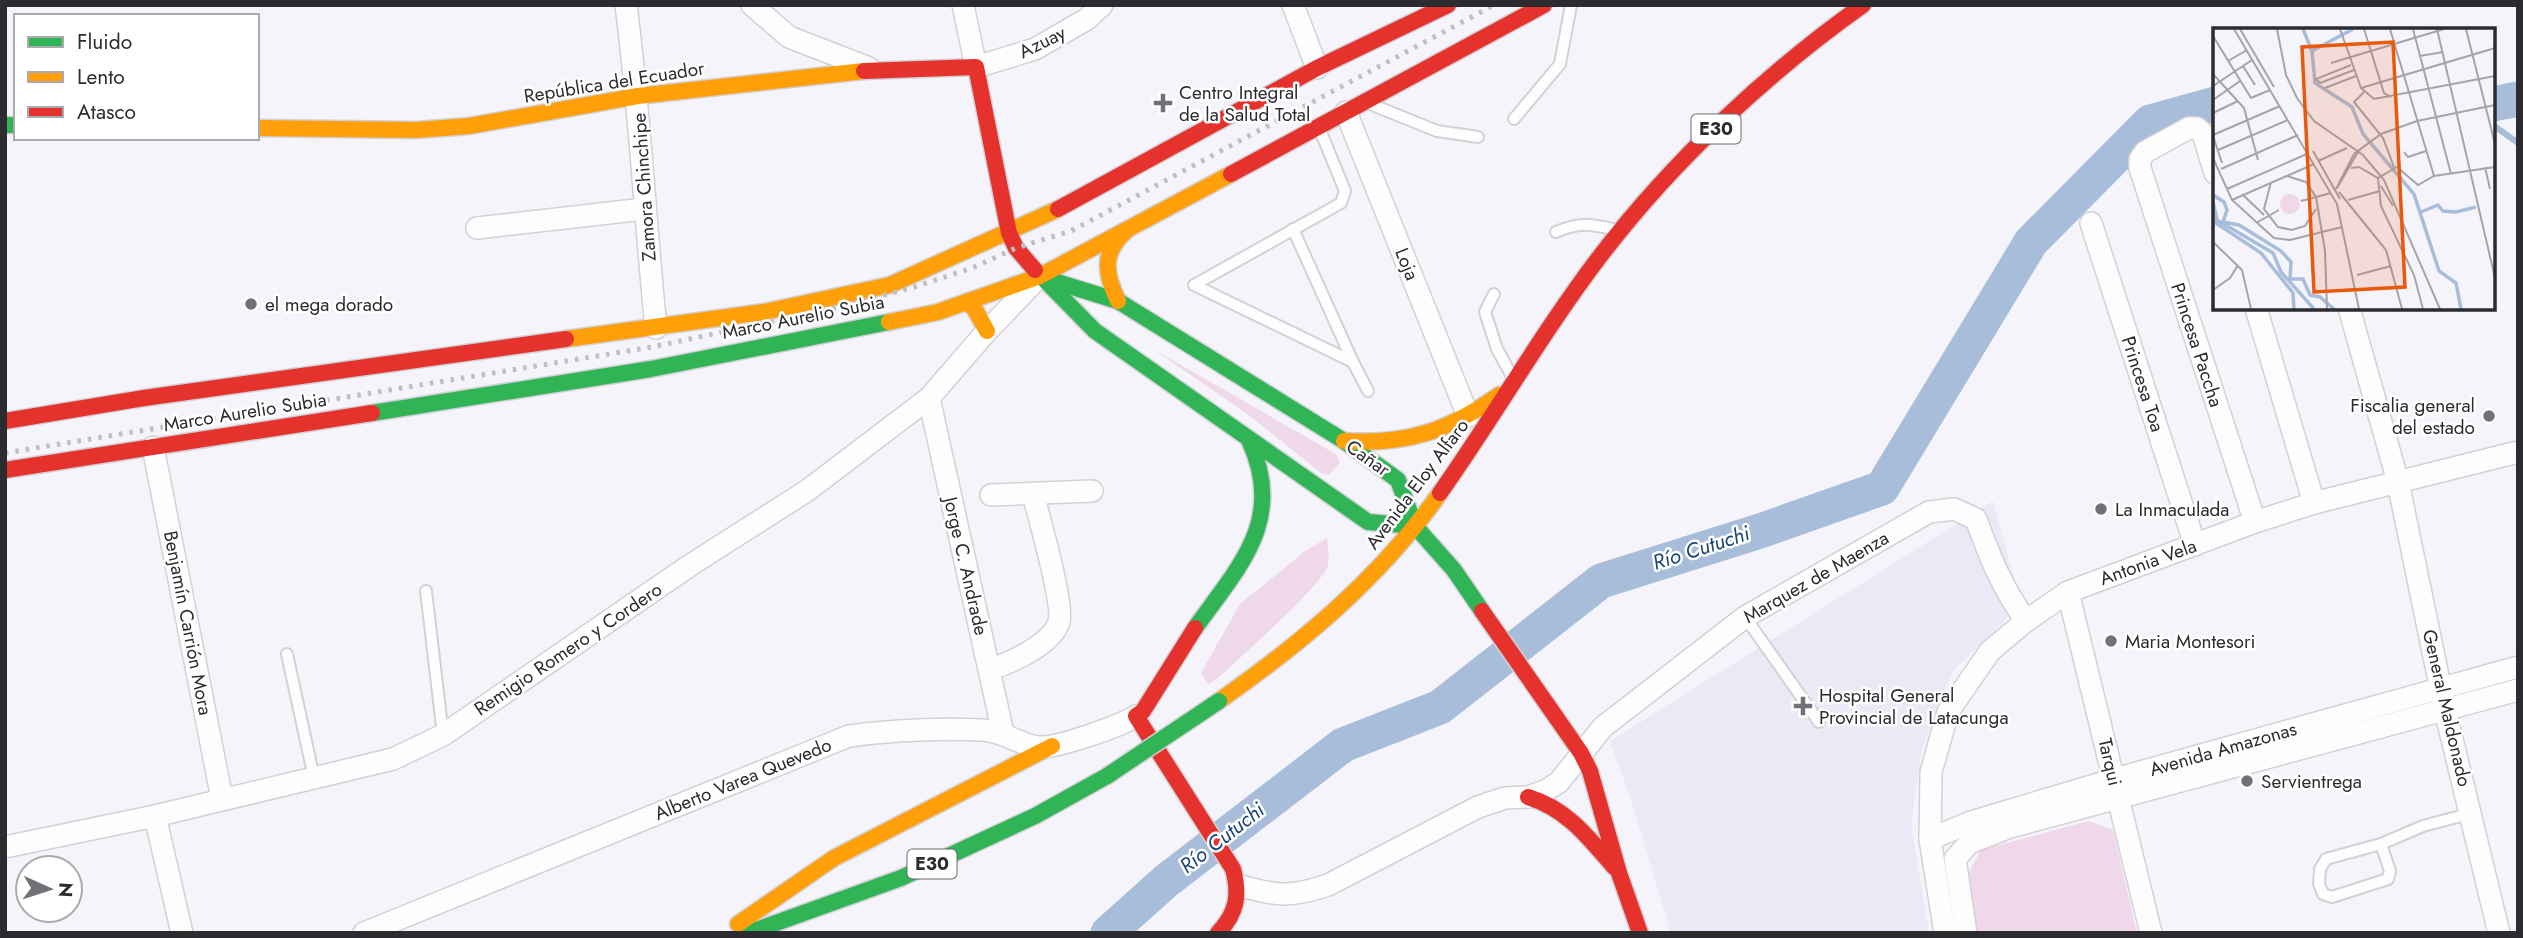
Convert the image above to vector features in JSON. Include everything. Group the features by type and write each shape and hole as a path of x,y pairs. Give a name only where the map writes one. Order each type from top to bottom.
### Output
{"main road":[{"name":"Marco Aurelio Subia","path":"5,421 144,398 764,312 890,285 1066,205 1423,12 1448,5"},
{"name":"Marco Aurelio Subia","path":"5,470 651,369 938,312 1040,276 1544,5"},
{"name":"Avenida Eloy Alfaro","path":"748,933 901,878 1035,816 1107,776 1219,701 1272,664 1325,620 1378,570 1415,526 1620,230 1760,85 1828,29 1863,5"},
{"name":"República del Ecuador","path":"259,128 416,130 469,126 638,96 873,70 976,67"},
{"path":"976,67 1009,233 1016,248 1095,331 1368,523 1415,526 1454,570 1581,753 1590,771 1619,873 1640,933"},
{"path":"1118,302 1108,278 1108,268 1114,242 1127,230"},
{"name":"Cañar","path":"1040,276 1118,302 1344,441 1398,480 1415,526"},
{"path":"966,302 974,307 987,331"},
{"path":"1344,441 1394,443 1419,437 1468,416 1515,383"},
{"path":"1218,933 1234,911 1238,885 1233,869 1136,716 1143,710 1227,583 1257,530 1264,487 1261,465 1249,440"},
{"path":"726,933 834,858 1052,746"},
{"path":"1528,797 1556,806 1568,815 1619,873"}],"street":[{"name":"Zamora Chinchipe","path":"626,5 638,96 644,209 656,328"},
{"path":"752,5 789,37 873,70"},
{"path":"963,5 976,67"},
{"name":"Azuay","path":"976,67 1035,50 1087,19 1102,5"},
{"path":"1293,5 1317,68"},
{"name":"Loja","path":"1346,112 1468,416"},
{"name":"Princesa Paccha","path":"2213,166 2203,134 2197,128 2189,128 2146,152 2140,159 2140,168 2255,522"},
{"path":"477,228 644,209"},
{"name":"Princesa Toa","path":"2091,223 2195,545"},
{"name":"Remigio Romero y Cordero","path":"5,847 155,816 393,759 443,735 689,566 808,490 929,398 987,331 1040,276"},
{"path":"2257,310 2314,503"},
{"name":"General Maldonado","path":"2350,310 2398,482 2445,710 2499,933"},
{"name":"Jorge C. Andrade","path":"929,398 1003,733"},
{"name":"Benjamín Carrión Mora","path":"153,447 222,799"},
{"name":"Antonia Vela","path":"1945,933 1930,839 1931,772 1948,712 1990,651 2026,621 2068,592 2255,522 2314,503 2518,452"},
{"path":"991,495 1092,491"},
{"path":"989,669 1006,664 1049,638 1059,622 1059,602 1033,494"},
{"name":"Marquez de Maenza","path":"1238,885 1268,894 1288,896 1328,886 1478,807 1505,798 1528,797 1545,791 1559,782 1603,727 1745,617 1929,512 1954,509 1976,519 1994,569 2008,596 2026,621"},
{"name":"Tarqui","path":"2068,592 2151,933"},
{"name":"Avenida Amazonas","path":"1966,933 1955,859 1969,844 2117,789 2441,688 2518,667"},
{"name":"Avenida Amazonas","path":"1930,839 1971,822 2445,710 2518,690"},
{"name":"Alberto Varea Quevedo","path":"364,933 849,736 909,731 985,730 1003,733 1027,744 1052,746 1136,716"},
{"path":"155,816 182,933"}],"lane":[{"path":"1514,119 1560,64 1571,5"},
{"path":"1365,101 1437,131 1478,137"},
{"path":"1319,127 1345,191 1341,202 1194,285 1353,362"},
{"path":"1556,232 1585,223 1620,230"},
{"path":"1293,229 1368,391"},
{"path":"1494,294 1485,312 1497,349 1515,383"},
{"path":"426,591 443,735"},
{"path":"1745,617 1819,722"},
{"path":"287,654 314,778"},
{"path":"2381,844 2389,871 2388,879 2332,897 2323,894 2319,884 2320,869 2326,859 2381,844 2423,826 2472,813"}],"shaded area":[{"path":"1153,349 1336,454 1340,462 1329,475 1321,473 1250,416"},
{"name":"Hospital General Provincial de Latacunga","path":"1993,501 2021,604 1953,671 1922,748 1911,824 1929,933 1671,933 1632,803 1610,741"},
{"path":"1327,538 1329,562 1323,575 1278,622 1218,678 1208,684 1201,673 1240,604 1304,552"},
{"path":"2088,821 2113,830 2137,933 1973,933 1962,885 1981,850"}],"waterway":[{"name":"Río Cutuchi","path":"2495,104 2518,99"},
{"name":"Río Cutuchi","path":"1108,933 1166,881 1343,745 1440,707 1601,581 1760,531 1882,488 2031,242 2150,122 2213,105"},
{"path":"2495,126 2518,143"}],"railway":[{"path":"5,453 652,347 836,308 914,287 972,268 1016,248 1071,231 1494,5"}],"traffic: fast":[{"path":"5,125 14,125"},
{"path":"1035,270 1095,331 1368,522 1415,526"},
{"path":"1047,279 1118,301 1344,441 1398,480 1415,526 1454,570 1482,611"},
{"path":"372,413 651,369 889,322"},
{"path":"1195,628 1242,562 1260,518 1262,494 1259,468 1249,440"},
{"path":"1107,776 1219,701"},
{"path":"748,933 901,878 1035,816 1107,776"}],"traffic: slow":[{"path":"259,128 416,130 469,126 638,96 864,71"},
{"path":"889,322 938,312 1040,276 1231,174"},
{"path":"566,339 764,312 890,285 1058,209"},
{"path":"1118,301 1108,272 1109,254 1127,230"},
{"path":"966,302 974,308 987,331"},
{"path":"1344,441 1388,441 1426,433 1462,418 1499,395"},
{"path":"1219,701 1281,656 1366,581 1417,524 1440,493"},
{"path":"738,924 834,858 1052,746"}],"traffic: jam":[{"path":"1058,209 1317,68 1448,5"},
{"path":"1231,174 1544,5"},
{"path":"1440,493 1559,313 1629,220 1723,120 1827,31 1863,5"},
{"path":"864,71 976,67 1009,233 1016,248 1035,270"},
{"path":"5,421 144,398 566,339"},
{"path":"5,470 372,413"},
{"path":"1482,611 1581,753 1590,771 1619,873 1640,933"},
{"path":"1195,628 1143,711 1136,716 1233,869 1235,903 1233,911 1218,933"},
{"path":"1528,797 1542,802 1565,817 1586,835 1614,867"}],"place":[{"name":"Centro Integral de la Salud Total","path":"1163,103"},
{"name":"el mega dorado","path":"251,304"},
{"name":"Fiscalia general del estado","path":"2489,416"},
{"name":"La Inmaculada","path":"2101,509"},
{"name":"Maria Montesori","path":"2111,641"},
{"name":"Hospital General Provincial de Latacunga","path":"1803,706"},
{"name":"Servientrega","path":"2247,781"}]}
